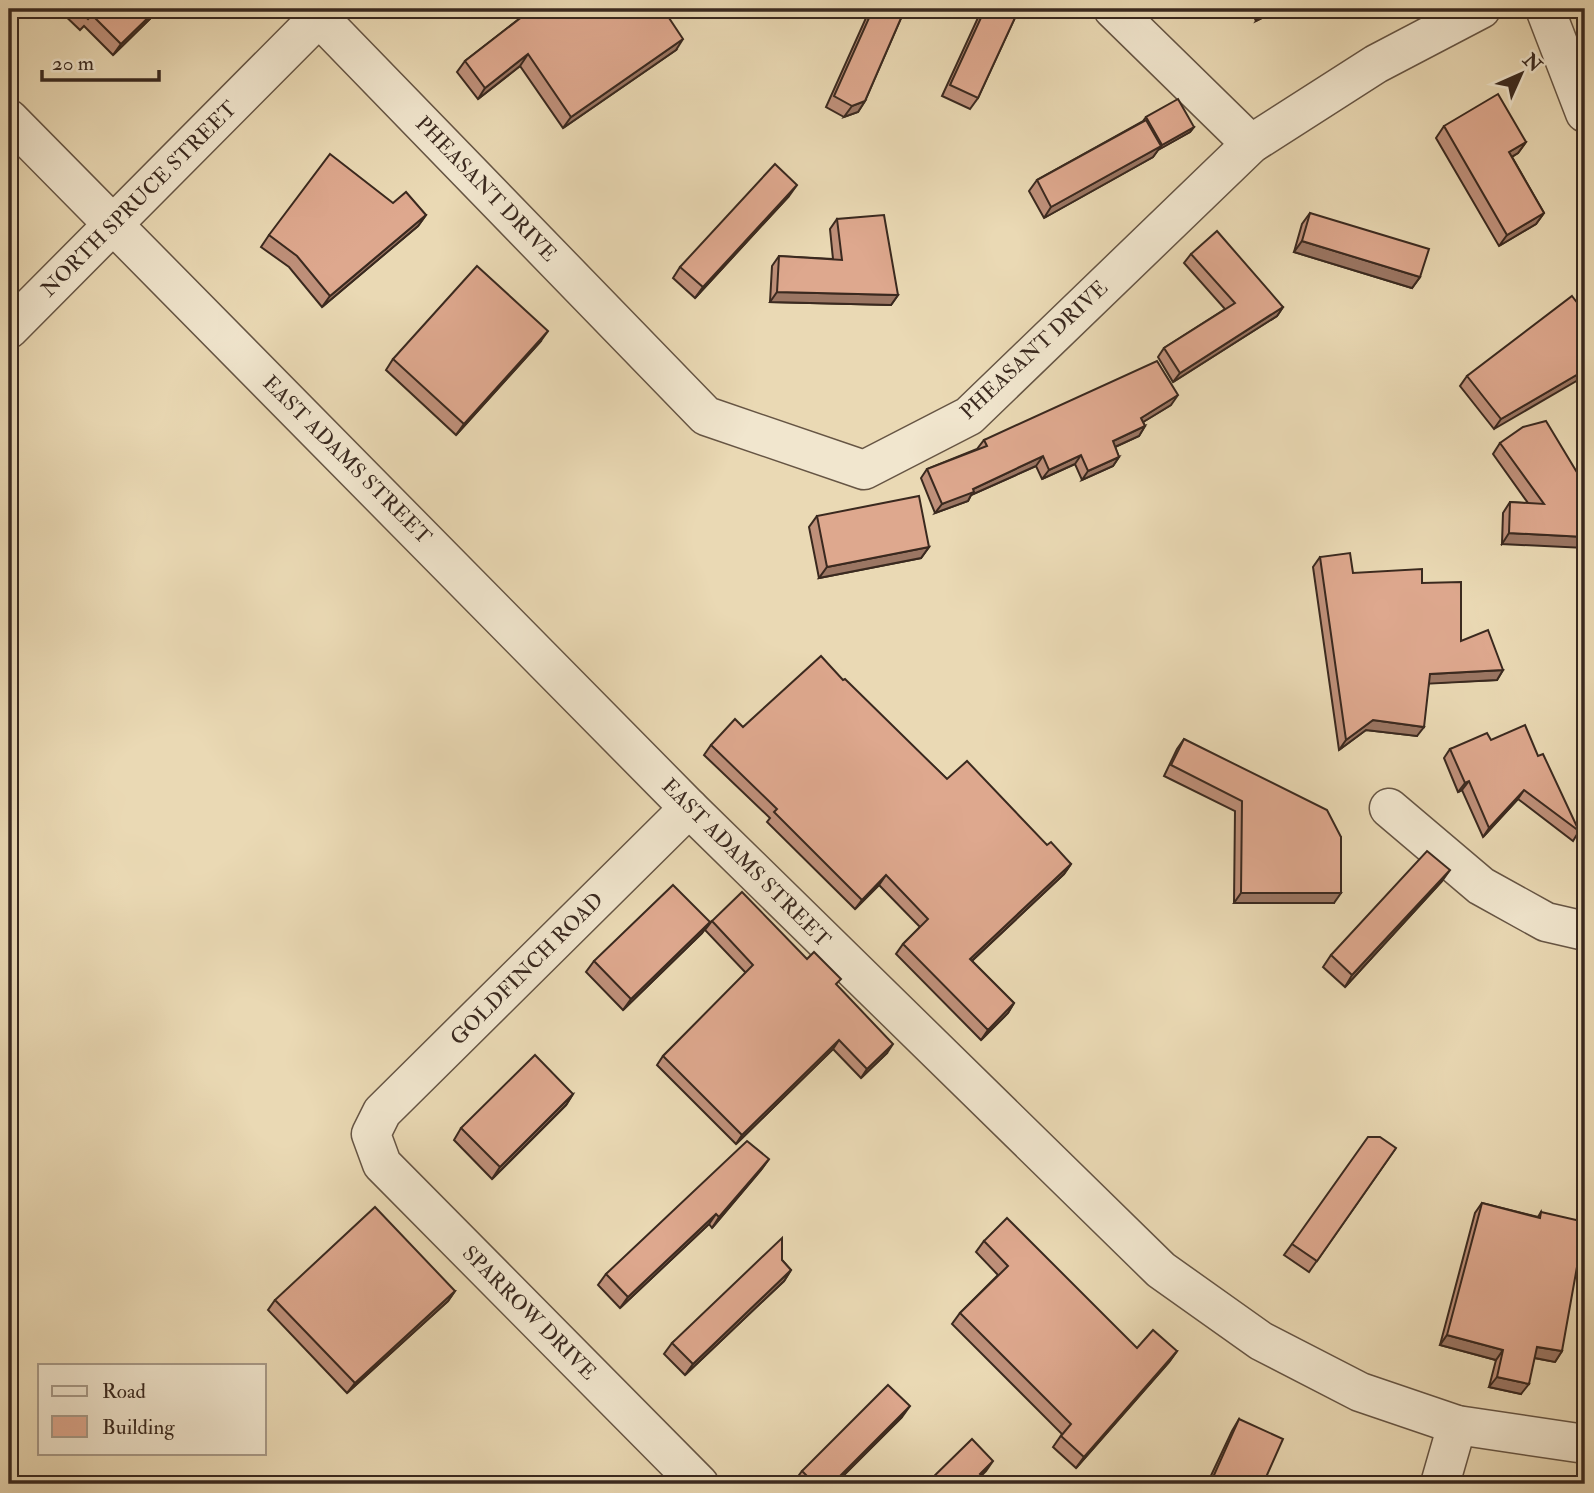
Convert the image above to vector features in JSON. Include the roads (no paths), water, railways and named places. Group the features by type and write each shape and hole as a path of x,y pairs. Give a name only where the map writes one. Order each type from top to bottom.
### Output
{"street":[{"path":"1113,9 1251,144"},
{"name":"PHEASANT DRIVE","path":"319,11 706,416 864,470 969,416 1251,144 1376,64 1481,9"},
{"path":"1545,9 1585,113"},
{"name":"NORTH SPRUCE STREET","path":"9,329 114,225 319,11"},
{"name":"EAST ADAMS STREET","path":"9,119 690,808 1161,1270 1261,1341 1360,1392 1457,1425 1585,1444"},
{"name":"GOLDFINCH ROAD","path":"371,1135 382,1112 690,808"},
{"path":"1389,808 1481,886 1546,922 1585,931"},
{"name":"SPARROW DRIVE","path":"371,1135 382,1164 699,1484"},
{"path":"1440,1484 1457,1425"}]}
